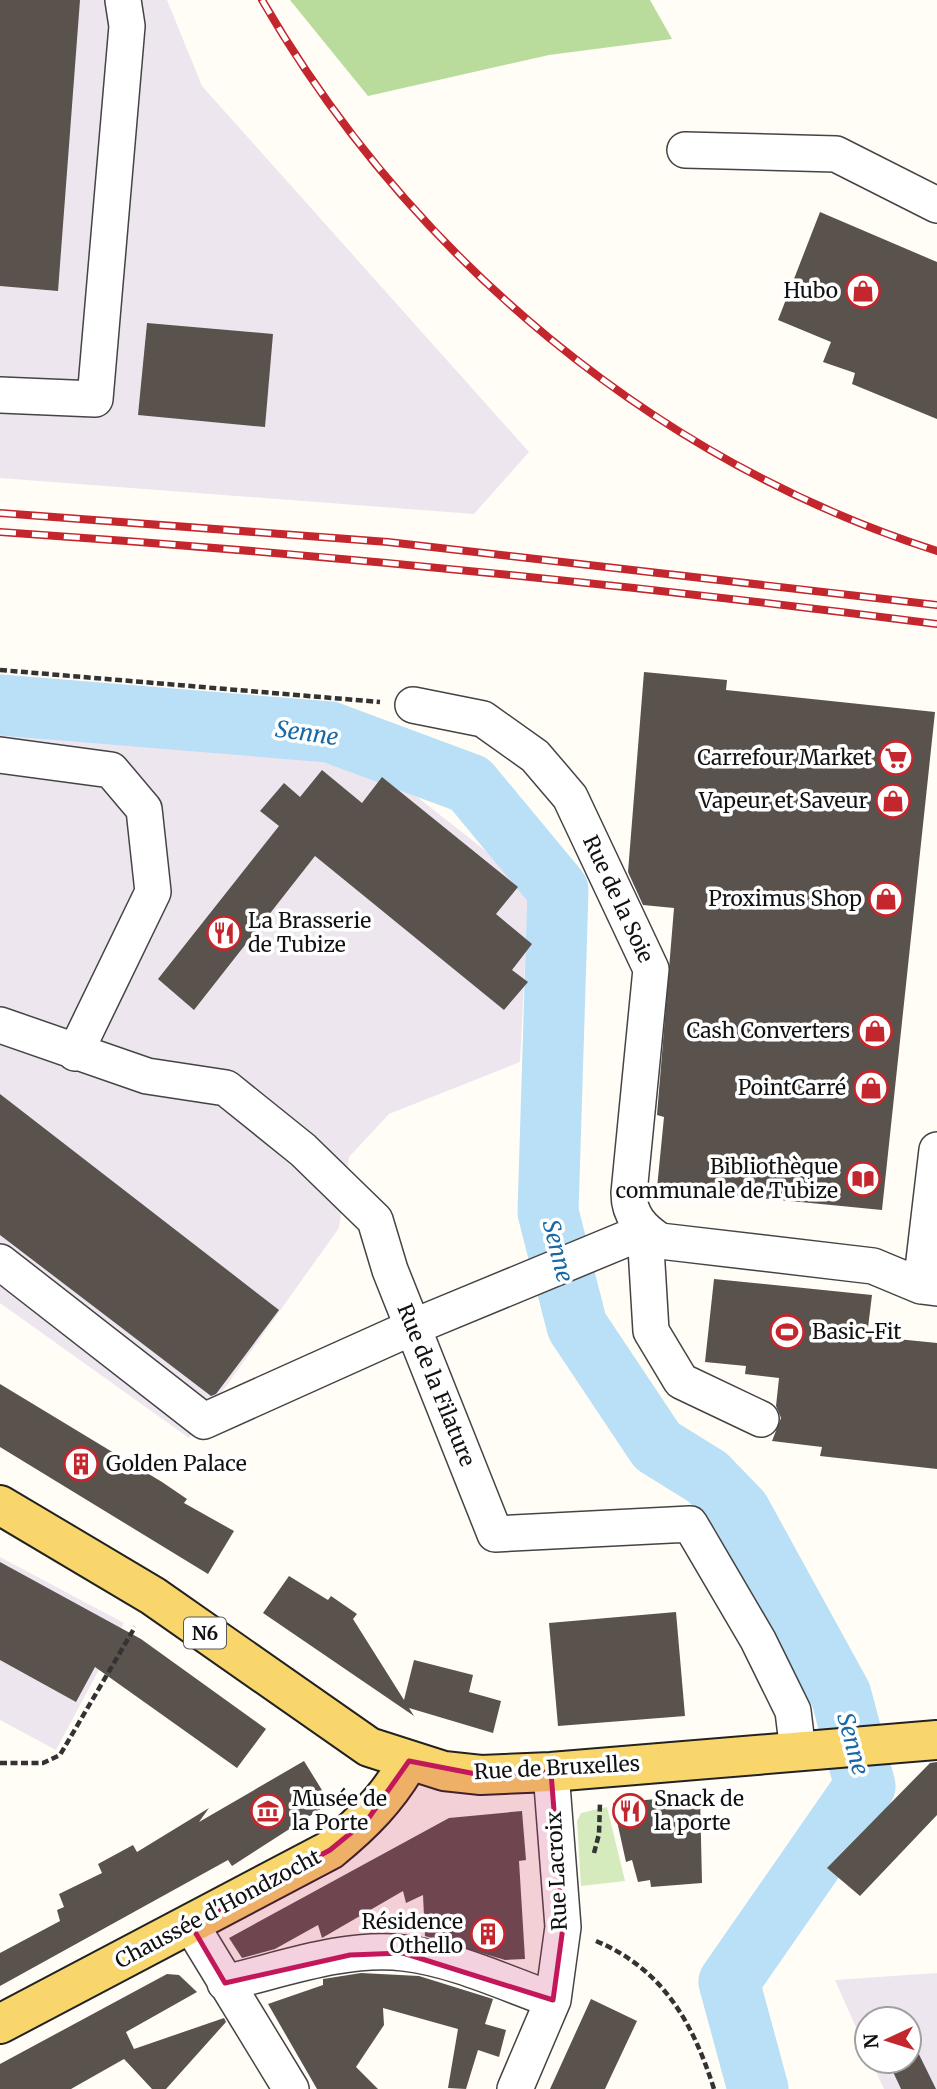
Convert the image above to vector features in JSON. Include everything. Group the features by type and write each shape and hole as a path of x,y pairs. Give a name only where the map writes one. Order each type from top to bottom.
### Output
{"main road":[{"name":"Rue de Bruxelles","path":"0,1504 153,1595 369,1747 444,1771 481,1775 551,1772 937,1740"},
{"name":"Chaussée d'Hondzocht","path":"0,2024 330,1850 368,1819 393,1790 409,1761"}],"street":[{"path":"0,395 95,400 127,26 123,0"},
{"path":"685,150 836,154 937,205"},
{"name":"Rue de la Soie","path":"413,705 483,719 535,756 570,797 651,969 629,1194 634,1216 645,1231 651,1331 681,1381 761,1419"},
{"path":"0,755 111,770 144,809 153,892 75,1053"},
{"name":"Rue de la Filature","path":"0,1025 148,1076 226,1088 303,1150 375,1220 413,1327 495,1534 690,1524 758,1640 793,1711 806,1752"},
{"path":"0,1262 204,1421 413,1327 605,1250 645,1231 660,1241 683,1245 873,1266 929,1287 937,1150"},
{"name":"Rue Lacroix","path":"515,2089 553,2000 563,1927 551,1772"},
{"path":"191,1925 291,2089"},
{"path":"225,1983 350,1955 403,1953 442,1962 553,2000"}],"path":[{"path":"0,670 413,705"},
{"path":"0,1763 43,1763 60,1755 153,1595"},
{"path":"563,1927 606,1945 643,1966 684,2014 715,2089"}],"highlighted area":[{"path":"409,1761 481,1775 551,1772 563,1927 553,2000 403,1953 350,1955 225,1983 191,1925 330,1850 368,1819"}],"shaded area":[{"path":"0,0 167,0 202,86 529,452 474,514 0,478"},
{"path":"0,732 374,763 529,885 520,1062 389,1114 349,1157 339,1228 189,1438 0,1303"},
{"path":"0,1557 124,1623 56,1750 0,1720"},
{"path":"937,1973 937,2089 884,2089 878,2075 923,2075 923,2005 853,2005 853,2020 835,1980"}],"green space":[{"path":"290,0 650,0 672,39 549,55 368,96"},
{"path":"607,1807 625,1881 581,1886 577,1821 581,1813"}],"building":[{"path":"0,0 80,0 58,291 0,286"},
{"name":"Hubo","path":"820,212 937,262 937,419 852,384 855,373 823,362 831,342 778,320"},
{"path":"147,323 273,334 265,427 138,415"},
{"path":"644,672 727,680 726,690 935,712 882,1210 657,1188 664,1117 657,1115 674,908 643,905 628,872"},
{"path":"322,770 362,803 382,777 518,887 496,914 532,944 512,970 528,982 504,1010 315,856 194,1010 158,979 279,826 260,811 284,783 300,797"},
{"path":"0,1094 279,1310 216,1394 211,1396 0,1235"},
{"path":"714,1279 872,1295 867,1336 937,1343 937,1469 820,1456 822,1447 772,1441 781,1418 776,1406 779,1378 745,1374 746,1366 705,1362"},
{"name":"Golden Palace","path":"0,1384 162,1482 187,1499 184,1503 234,1531 208,1574 0,1447"},
{"path":"0,1562 141,1639 266,1729 237,1768 95,1667 76,1702 0,1660"},
{"path":"289,1576 328,1600 331,1596 357,1614 353,1619 404,1700 414,1660 473,1675 469,1692 501,1701 493,1733 409,1708 414,1716 263,1613"},
{"path":"676,1612 685,1716 558,1726 549,1623"},
{"path":"304,1761 330,1803 232,1866 228,1860 0,1986 0,1953 60,1921 57,1910 64,1907 59,1894 102,1873 98,1864 133,1845 137,1852 209,1808 199,1822"},
{"path":"937,1762 937,1815 860,1896 827,1868 930,1763"},
{"path":"700,1795 702,1883 651,1887 650,1880 638,1882 632,1860 626,1862 613,1803"},
{"path":"522,1811 526,1860 519,1861 525,1959 505,1960 425,1936 423,1895 406,1903 403,1891 322,1938 318,1925 275,1949 242,1958 229,1938 449,1818"},
{"path":"361,1973 419,1976 493,1999 485,2024 506,2030 499,2057 478,2050 466,2089 448,2088 458,2029 383,2008 384,2025 356,2067 378,2089 317,2089 268,2004 323,1985 323,1979"},
{"path":"167,1974 179,1975 197,1992 126,2032 134,2049 224,2018 226,2022 166,2089 152,2089 124,2059 71,2089 0,2089 0,2064"},
{"path":"591,1999 637,2021 605,2089 550,2089"},
{"path":"923,2063 936,2089 901,2089 894,2075 923,2075"}],"waterway":[{"name":"Senne","path":"0,705 330,732 470,784 558,890 548,1212 577,1326 657,1446 707,1477 740,1511 841,1695 865,1786 729,1982 758,2089"}],"railway":[{"path":"262,0 322,94 390,182 466,263 549,338 638,404 733,463 833,512 937,551"},
{"path":"0,513 388,542 937,605"},
{"path":"0,532 469,571 937,624"}],"place":[{"name":"Hubo","path":"863,291"},
{"name":"Carrefour Market","path":"896,758"},
{"name":"Vapeur et Saveur","path":"893,801"},
{"name":"Proximus Shop","path":"886,899"},
{"name":"La Brasserie de Tubize","path":"224,933"},
{"name":"Cash Converters","path":"875,1031"},
{"name":"PointCarré","path":"871,1088"},
{"name":"Bibliothèque communale de Tubize","path":"863,1179"},
{"name":"Basic-Fit","path":"787,1332"},
{"name":"Golden Palace","path":"81,1464"},
{"name":"Musée de la Porte","path":"268,1811"},
{"name":"Snack de la porte","path":"630,1811"},
{"name":"Résidence Othello","path":"488,1934"}]}
